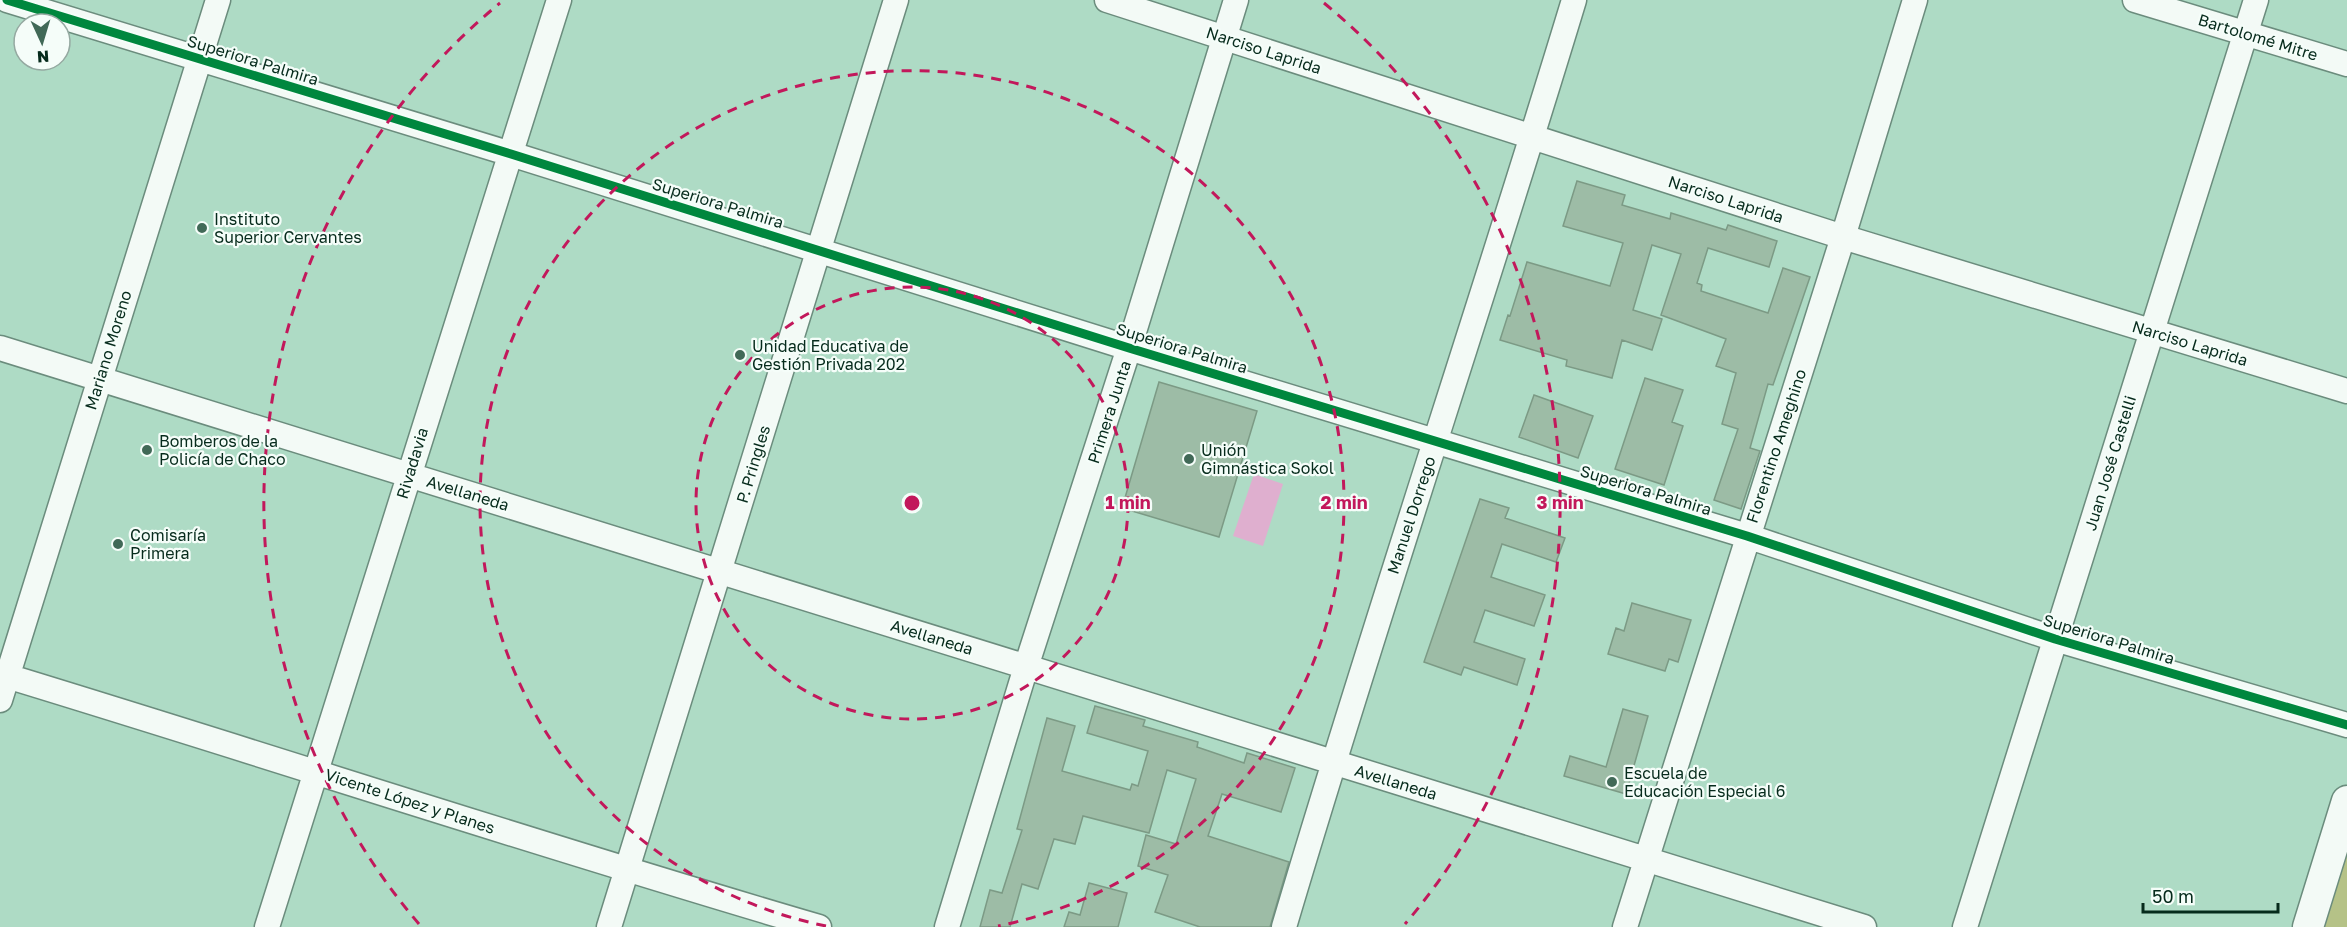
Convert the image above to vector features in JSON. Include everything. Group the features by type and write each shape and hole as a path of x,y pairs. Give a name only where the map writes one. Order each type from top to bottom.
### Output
{"main road":[{"path":"2308,927 2347,801"}],"street":[{"name":"Superiora Palmira","path":"7,0 511,154 1129,348 1747,536 2055,639 2347,725"},
{"name":"Mariano Moreno","path":"0,699 4,675 218,0"},
{"name":"Rivadavia","path":"267,927 559,0"},
{"name":"P. Pringles","path":"609,927 896,0"},
{"name":"Narciso Laprida","path":"1107,0 1843,237 2347,391"},
{"name":"Primera Junta","path":"947,927 1026,667 1129,348 1236,0"},
{"name":"Manuel Dorrego","path":"1284,927 1333,762 1533,137 1574,0"},
{"name":"Florentino Ameghino","path":"1624,927 1916,0"},
{"name":"Bartolomé Mitre","path":"2135,0 2347,64"},
{"name":"Juan José Castelli","path":"1965,927 2256,0"},
{"name":"Avellaneda","path":"0,348 1864,927"},
{"name":"Vicente López y Planes","path":"4,675 317,771 628,871 819,927"}],"green space":[{"path":"2347,850 2347,927 2323,927"}],"shaded area":[{"path":"1254,474 1283,484 1263,546 1233,536"}],"building":[{"path":"1577,181 1625,195 1622,205 1670,219 1671,213 1726,230 1728,225 1777,241 1769,267 1708,248 1697,283 1702,285 1701,291 1768,313 1783,268 1810,277 1773,385 1768,384 1750,448 1760,451 1741,509 1714,500 1738,429 1722,424 1736,373 1716,366 1726,339 1661,315 1681,254 1652,245 1633,310 1662,319 1652,350 1622,340 1612,378 1566,366 1567,360 1500,340 1527,262 1610,286 1623,243 1563,226"},
{"path":"1645,378 1683,390 1672,422 1683,426 1664,485 1615,469"},
{"name":"Unión Gimnástica Sokol","path":"1159,382 1257,411 1219,537 1122,508"},
{"path":"1534,395 1593,416 1578,458 1519,437"},
{"path":"1480,499 1509,508 1505,518 1565,538 1556,562 1502,544 1491,577 1545,595 1534,626 1485,610 1474,642 1525,659 1517,685 1464,667 1461,675 1424,662"},
{"path":"1632,603 1691,620 1678,662 1669,659 1665,671 1608,654 1616,628 1624,631"},
{"path":"1095,706 1145,720 1143,726 1198,742 1197,747 1244,763 1247,753 1295,768 1281,812 1222,794 1208,836 1289,862 1270,927 1200,927 1155,912 1168,875 1138,866 1146,835 1176,844 1196,779 1167,770 1149,833 1083,816 1075,844 1054,839 1038,889 1022,884 1010,927 980,927 990,890 1002,893 1022,830 1017,829 1047,718 1075,726 1062,771 1130,790 1132,784 1138,786 1148,751 1087,733"},
{"path":"1623,709 1648,716 1626,794 1564,776 1570,756 1606,767"},
{"path":"1089,883 1127,893 1118,927 1064,927 1069,912 1080,915"}],"cycle path":[{"path":"7,0 511,154 1129,348 1747,536 2055,639 2347,725"}],"place":[{"name":"Instituto Superior Cervantes","path":"202,228"},
{"name":"Unidad Educativa de Gestión Privada 202","path":"740,355"},
{"name":"Bomberos de la Policía de Chaco","path":"147,450"},
{"name":"Unión Gimnástica Sokol","path":"1189,459"},
{"name":"Comisaría Primera","path":"118,544"},
{"name":"Escuela de Educación Especial 6","path":"1612,782"}]}
